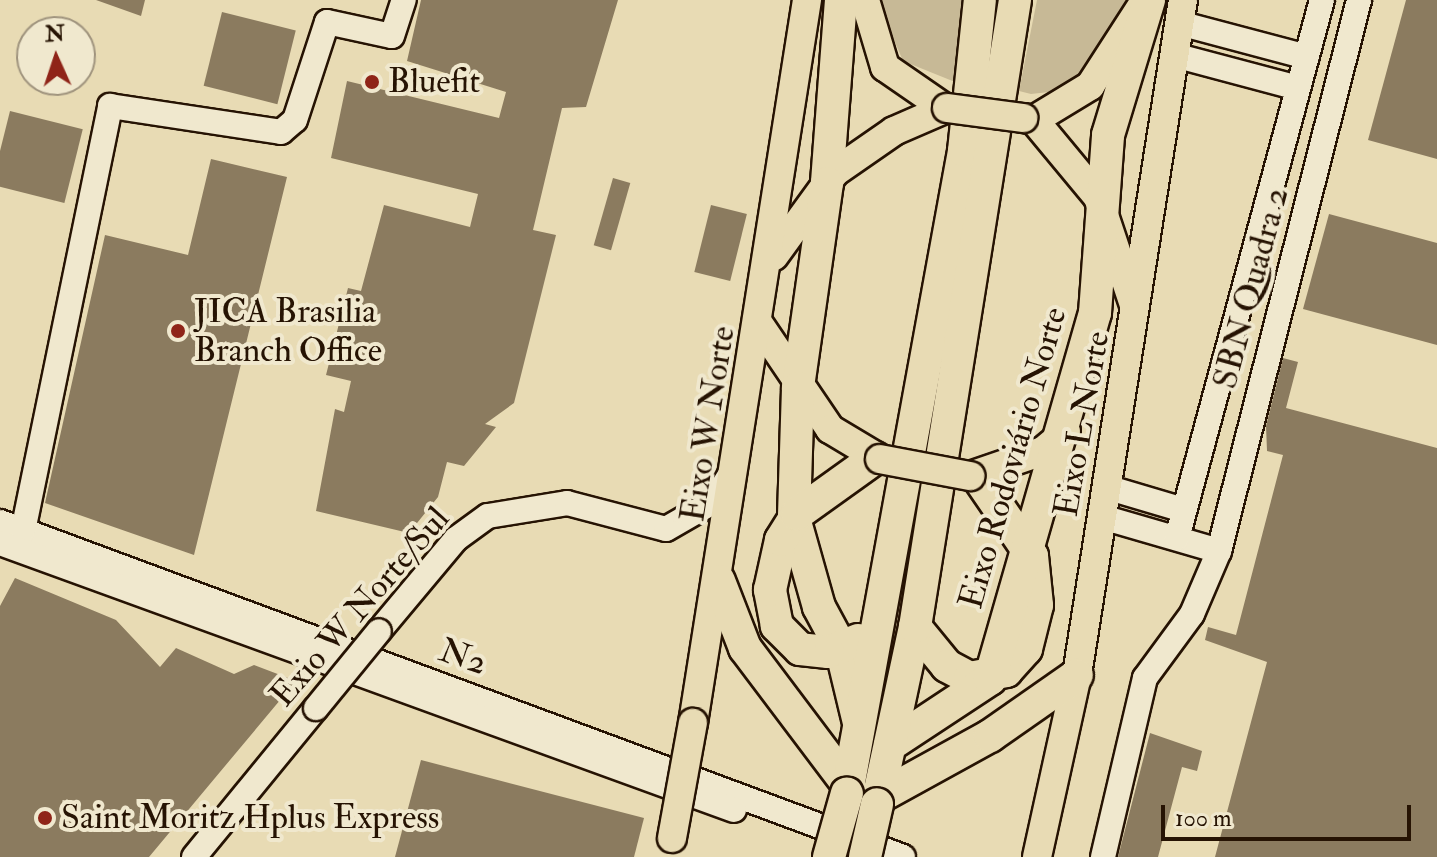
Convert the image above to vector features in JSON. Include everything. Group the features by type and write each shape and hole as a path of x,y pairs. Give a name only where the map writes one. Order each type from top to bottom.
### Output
{"highway":[{"name":"Eixo Rodoviário Norte","path":"841,0 827,183 798,388 794,518 819,607 841,648 875,739"},
{"name":"Eixo Rodoviário Norte","path":"875,739 881,626 964,151 980,0"},
{"name":"Eixo Rodoviário Norte","path":"863,795 875,739 915,627 1015,0"},
{"name":"Eixo Rodoviário Norte","path":"1029,546 1066,432 1095,313 1107,213 1116,93 1147,0"},
{"path":"877,458 810,499 794,518 773,564 777,626 800,649 841,648 881,626"},
{"path":"875,739 1017,662 1034,629 1037,581 1029,546 974,477"},
{"path":"719,581 745,648 863,795 865,857"},
{"path":"915,627 958,674 990,679"},
{"path":"829,857 863,795 990,736 1077,675"}],"main road":[{"name":"Eixo W Norte","path":"669,848 739,461 807,0"},
{"path":"865,0 885,67 945,108 1028,119 1090,86 1147,0"},
{"name":"Eixo L Norte","path":"1037,857 1077,675 1106,487 1138,318 1181,12"},
{"path":"769,263 827,183 862,150 945,108"},
{"path":"1028,119 1080,168 1107,213 1138,318"},
{"path":"759,324 798,388 830,429 877,458 974,477 1043,451 1066,432"}],"street":[{"path":"222,614 177,607 73,570 8,537 110,106 281,132 295,120 327,22 392,36 404,0"},
{"name":"SBN Quadra 2","path":"1177,538 1227,363 1322,0"},
{"name":"SBN Quadra 2","path":"1103,857 1145,678 1192,614 1219,551 1359,0"},
{"path":"1181,12 1307,57"},
{"path":"1174,55 1298,88"},
{"path":"1275,173 1313,185"},
{"path":"1266,205 1304,216"},
{"path":"1227,363 1264,373"},
{"path":"1218,395 1255,408"},
{"name":"Exio W Norte/Sul","path":"194,857 456,539 488,516 567,503 666,529 713,502 739,461"},
{"path":"1106,487 1183,510"},
{"path":"1102,517 1219,551"},
{"name":"N2","path":"0,522 8,537 222,614 865,857"},
{"name":"N2","path":"222,614 250,613 903,857"}],"shaded area":[{"path":"877,0 962,0 955,82 903,61"},
{"path":"1037,0 1127,0 1101,65 1058,91 1031,94 1019,91"}],"building":[{"path":"96,0 145,0 141,16"},
{"path":"421,0 618,0 586,107 562,108 533,230 556,235 514,403 485,424 496,427 464,466 447,462 438,497 409,533 316,511 335,409 344,412 351,381 326,375 348,288 361,291 384,205 470,227 478,194 331,158 347,81 499,118 506,92 407,61"},
{"path":"1406,0 1437,0 1437,159 1368,140"},
{"path":"222,12 296,30 277,104 204,86"},
{"path":"10,111 83,129 64,203 0,187 0,151"},
{"path":"211,159 287,177 194,555 45,503 105,235 188,255"},
{"path":"613,178 630,183 611,250 594,245"},
{"path":"711,205 747,214 730,281 694,272"},
{"path":"1329,214 1437,243 1437,345 1303,309"},
{"path":"1283,358 1298,362 1286,408 1437,448 1437,857 1215,857 1267,662 1205,640 1208,627 1236,635 1283,455 1267,451 1266,426"},
{"path":"15,578 116,620 160,667 176,648 234,674 254,665 296,681 149,857 0,857 0,606"},
{"path":"1150,733 1202,751 1197,771 1182,767 1158,857 1118,857"},
{"path":"421,760 644,818 634,857 395,857"}],"place":[{"name":"Bluefit","path":"372,82"},
{"name":"JICA Brasilia Branch Office","path":"178,331"},
{"name":"Saint Moritz Hplus Express","path":"45,818"}]}
